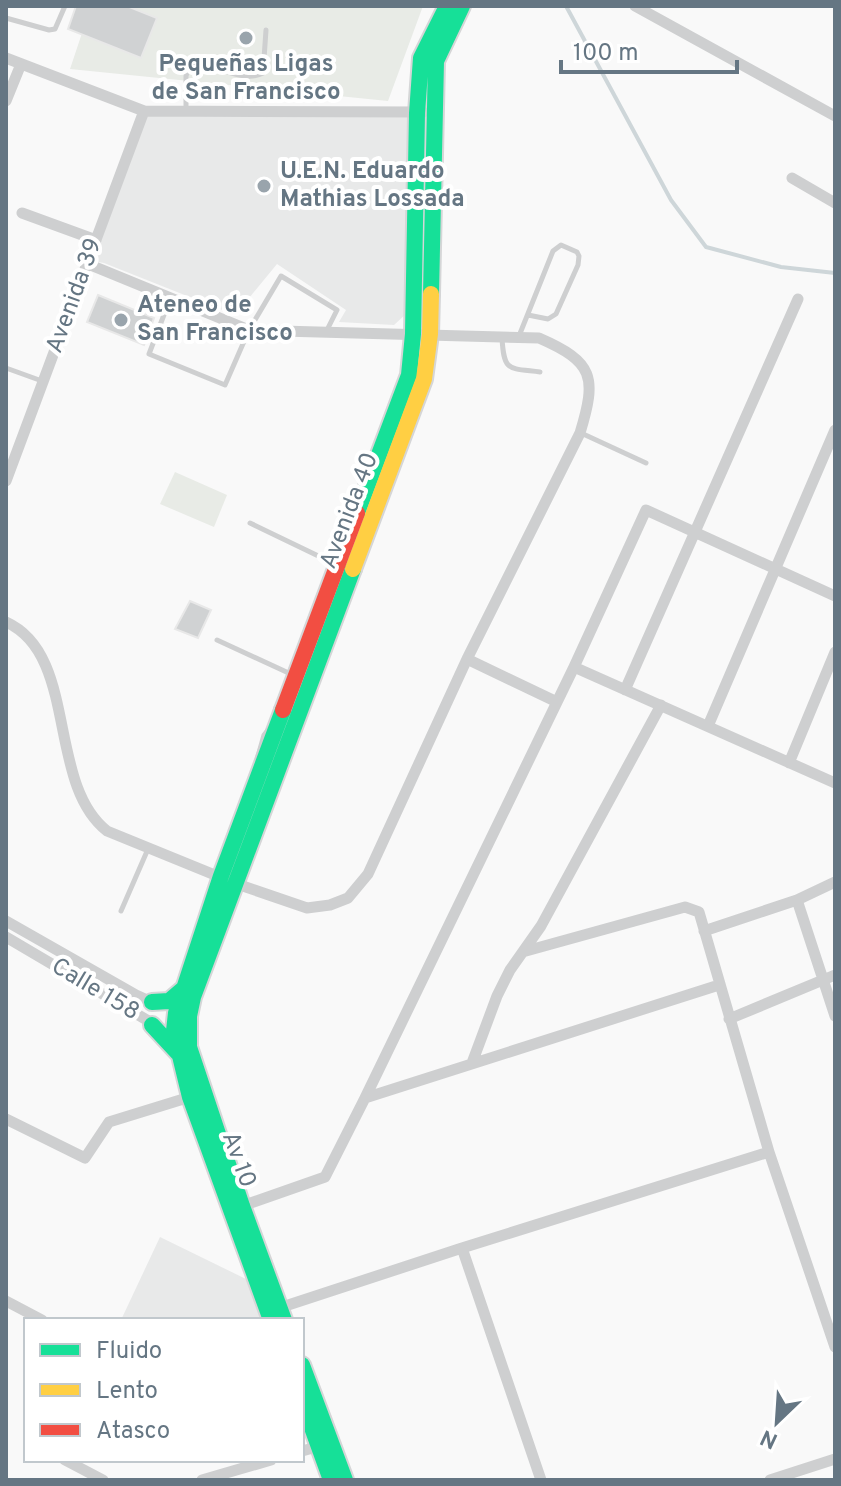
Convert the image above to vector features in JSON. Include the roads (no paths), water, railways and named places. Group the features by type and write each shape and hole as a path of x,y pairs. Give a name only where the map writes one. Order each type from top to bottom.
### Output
{"street":[{"name":"Avenida 40","path":"182,1022 237,884 417,402 428,358 422,334 417,113 421,58 447,6"},
{"name":"Avenida 40","path":"182,1022 185,988 221,876 401,403 422,334 436,61 462,6"},
{"path":"635,6 835,116"},
{"path":"6,58 144,111 435,111"},
{"path":"6,101 21,64"},
{"name":"Avenida 39","path":"6,481 144,111"},
{"path":"792,178 835,203"},
{"path":"22,213 96,240"},
{"path":"6,622 20,628 46,663 76,781 93,820 107,831 237,884 307,908 330,905 348,898 368,874 467,659 580,433 591,397 588,371 567,350 539,338 249,330 88,264"},
{"path":"625,690 798,299"},
{"path":"708,726 835,430"},
{"path":"242,1206 325,1177 574,667 646,510 835,596"},
{"path":"789,763 835,652"},
{"path":"467,659 557,702"},
{"path":"574,667 835,783"},
{"path":"472,1063 510,970 526,951 661,705"},
{"path":"704,931 797,900 835,882"},
{"path":"797,900 829,978 835,1016"},
{"path":"526,951 685,907 699,912 769,1152 835,1347"},
{"path":"6,921 152,1002 182,1022 276,1315 462,1248 769,1152"},
{"name":"Calle 158","path":"6,937 152,1025 182,1022"},
{"path":"29,950 35,938"},
{"path":"83,983 89,969"},
{"path":"729,1019 829,978"},
{"path":"365,1098 719,985"},
{"path":"152,1002 169,1001 185,988"},
{"name":"Av 10","path":"182,1022 180,1056 190,1097 276,1315"},
{"path":"152,1025 180,1056"},
{"path":"6,1119 85,1158 109,1122 190,1097"},
{"path":"462,1248 541,1480"},
{"path":"6,1301 38,1318"},
{"path":"304,1372 326,1444 331,1480"},
{"path":"304,1404 345,1480"},
{"path":"304,1450 326,1444"},
{"path":"770,1480 835,1459"},
{"path":"69,1462 103,1480"},
{"path":"202,1480 264,1462"}],"lane":[{"path":"6,18 55,29 65,6"},
{"path":"186,112 189,67 204,65 248,77 258,76 265,67 266,30"},
{"path":"519,337 553,251 561,245 577,252 578,265 556,314 548,319 528,315"},
{"path":"170,298 149,354 225,385 249,330 281,276 337,310 326,332"},
{"path":"502,337 503,361 506,364 540,372"},
{"path":"6,368 43,382"},
{"path":"580,433 646,463"},
{"path":"250,523 340,566"},
{"path":"217,640 298,677"},
{"path":"121,911 149,848"}],"waterway":[{"path":"566,6 671,200 706,247 781,267 835,273"}],"place":[{"name":"Pequeñas Ligas de San Francisco","path":"246,38"},
{"name":"U.E.N. Eduardo Mathias Lossada","path":"264,186"},
{"name":"Ateneo de San Francisco","path":"121,320"}]}
